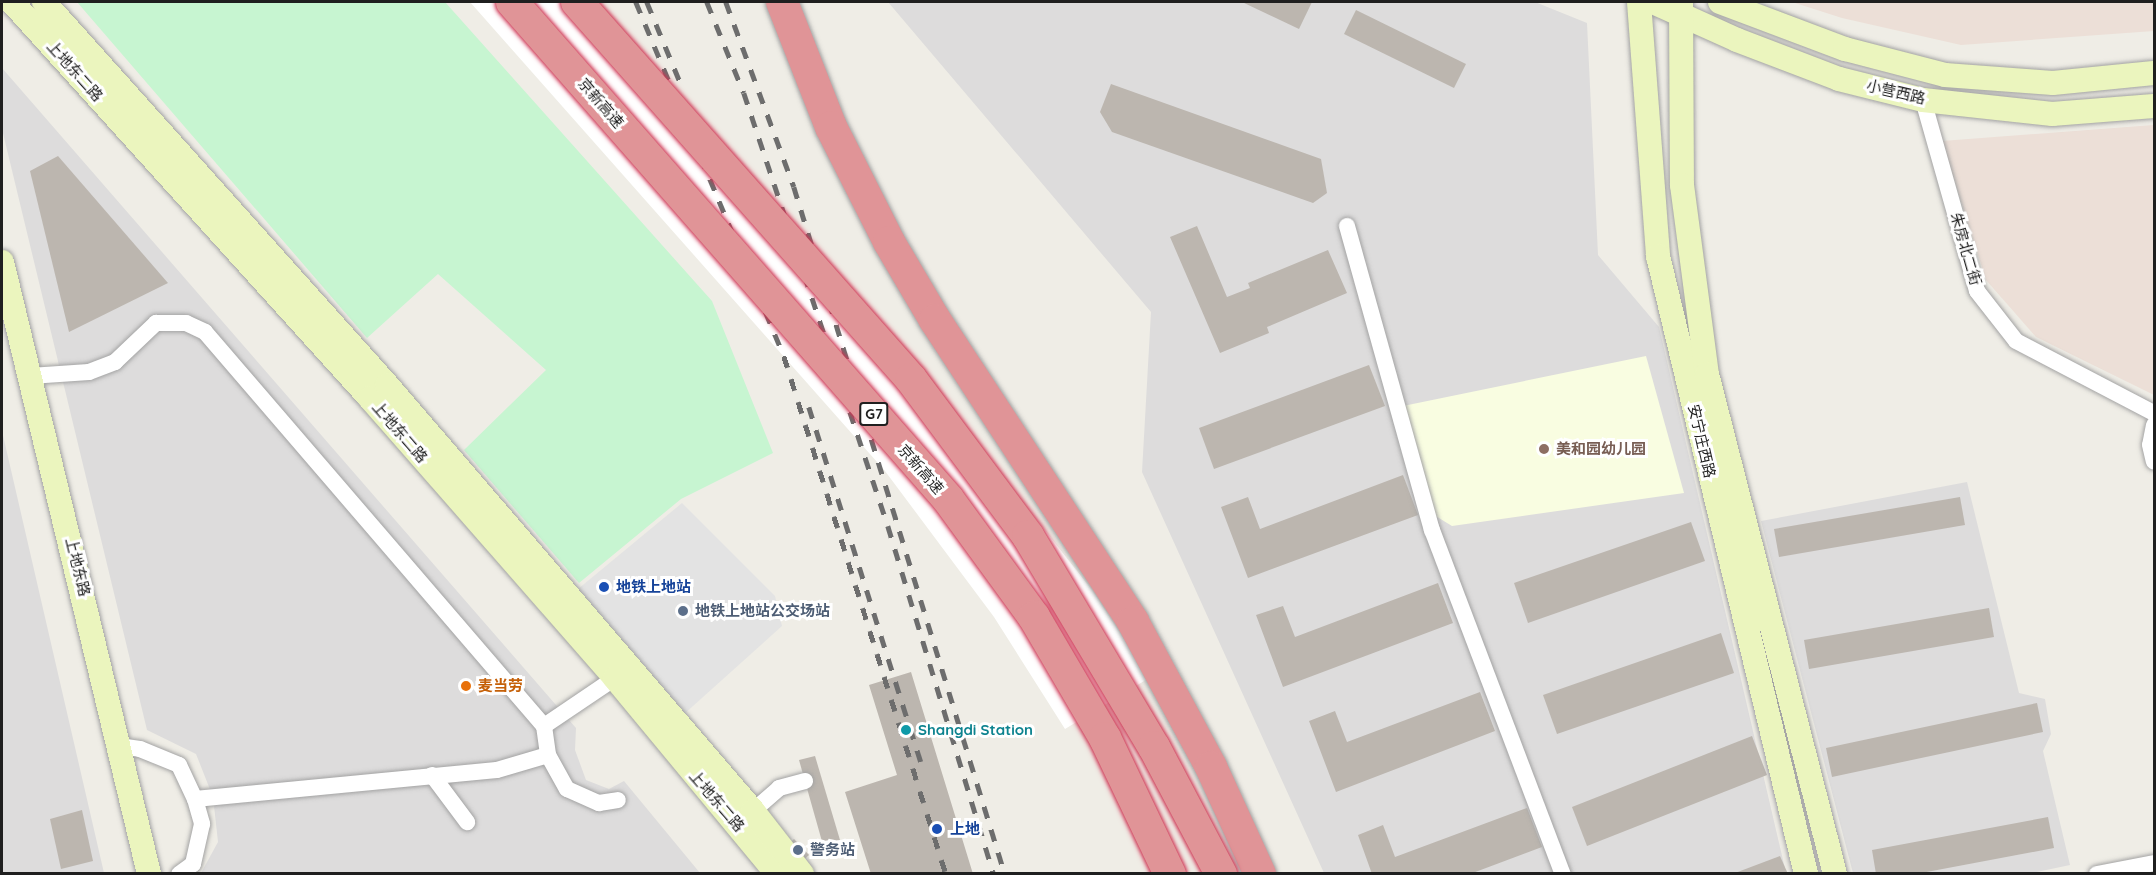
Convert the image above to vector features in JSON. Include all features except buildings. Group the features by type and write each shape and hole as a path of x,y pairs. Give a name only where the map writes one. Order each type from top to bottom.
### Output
{"highway":[{"name":"京新高速","path":"512,2 948,499 1034,617 1105,738 1170,873"},
{"path":"577,2 911,379 1028,536 1154,747 1221,873"},
{"path":"782,2 831,127 889,242 935,320 1133,622 1211,767 1260,873"}],"street":[{"name":"上地东二路","path":"12,2 370,398 615,678 777,873"},
{"name":"上地东二路","path":"44,2 387,385 753,811 802,873"},
{"name":"安宁庄西路","path":"1639,2 1658,256 1806,873"},
{"name":"小营西路","path":"1653,2 1681,8 1737,40 1839,79 1923,100 2052,114 2154,106"},
{"name":"小营西路","path":"1720,2 1845,49 1945,75 2053,83 2154,73"},
{"path":"1681,8 1682,185 1707,374 1835,873"},
{"name":"朱房北二街","path":"1923,100 1977,291 2016,341 2154,413"},
{"path":"1347,226 1432,530 1563,873"},
{"name":"上地东路","path":"2,262 149,873"},
{"path":"30,376 89,372 115,362 156,323 186,323 205,332 544,726 548,755 567,789 599,803 618,800"},
{"path":"2154,425 2151,445 2154,462"},
{"path":"544,726 615,678"},
{"path":"119,746 141,749 179,765 195,799 202,824 193,864 179,873"},
{"path":"195,799 497,770 548,755"},
{"path":"432,776 467,822"},
{"path":"753,811 779,788 805,781"},
{"path":"2097,873 2154,863"}],"shaded area":[{"path":"888,2 1535,2 1587,23 1598,255 1659,327 1786,873 1324,873 1142,472 1151,312"},
{"path":"1792,2 2154,2 2154,31 1961,45 1842,18"},
{"path":"2,68 576,728 575,750 586,780 609,789 624,781 700,873 201,873 218,842 213,797 196,754 147,730 2,129"},
{"path":"2154,125 2154,395 2036,337 1986,280 1942,141"},
{"name":"美和园幼儿园","path":"1646,356 1684,493 1452,526 1434,515 1403,406"},
{"path":"2,431 104,873 2,873"},
{"path":"1967,482 2019,693 2045,699 2051,734 2043,751 2070,865 2027,874 1853,873 1761,521"},
{"name":"地铁上地站公交场站","path":"682,503 775,596 782,626 683,715 572,594"}],"green space":[{"path":"77,2 445,2 712,301 773,453 681,499 579,583 464,450 546,370 438,274 367,338"}],"pier":[{"path":"470,2 593,2 951,411 1092,590 1149,678 1065,729 994,617 885,471"}],"railway":[{"path":"636,2 784,356 946,874"},
{"path":"647,2 683,89"},
{"path":"707,2 744,93 888,526 994,874"},
{"path":"726,2 794,187 1005,874"},
{"path":"809,407 921,762"}],"place":[{"name":"美和园幼儿园","path":"1544,449"},
{"name":"地铁上地站","path":"604,587"},
{"name":"地铁上地站公交场站","path":"683,611"},
{"name":"麦当劳","path":"466,686"},
{"name":"Shangdi Station","path":"906,730"},
{"name":"上地","path":"937,829"},
{"name":"警务站","path":"798,850"}]}
